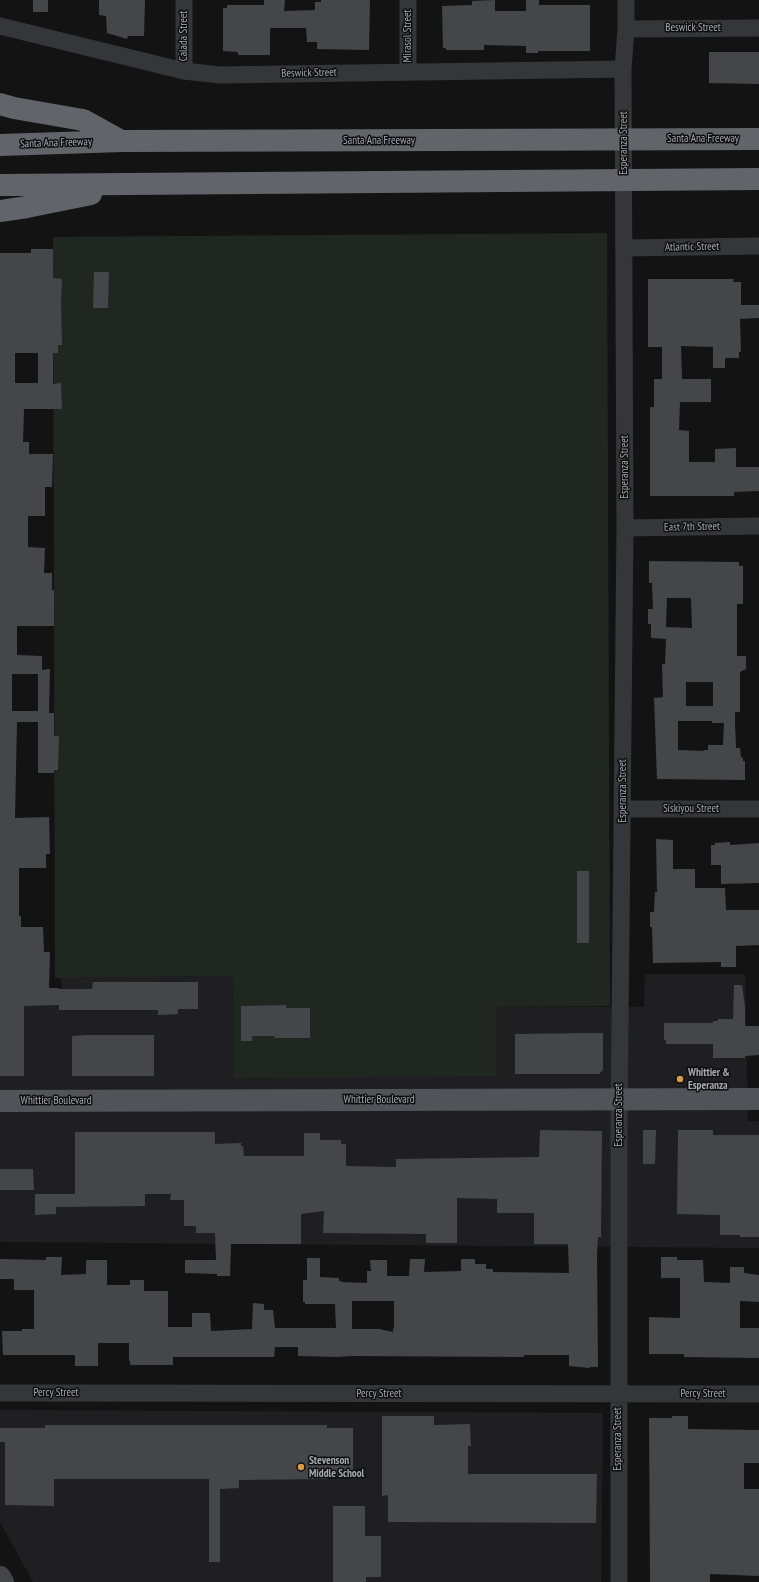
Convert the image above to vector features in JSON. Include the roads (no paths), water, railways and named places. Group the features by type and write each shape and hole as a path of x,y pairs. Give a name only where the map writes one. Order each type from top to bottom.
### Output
{"highway":[{"path":"0,104 14,108 83,120 122,141"},
{"name":"Santa Ana Freeway","path":"0,145 122,141 759,139"},
{"path":"0,185 759,180"},
{"path":"0,211 27,207 138,184"}],"main road":[{"name":"Whittier Boulevard","path":"0,1101 759,1099"},
{"path":"0,1577 3,1582"}],"street":[{"name":"Calada Street","path":"184,0 184,71"},
{"name":"Mirasol Street","path":"408,0 408,71"},
{"name":"Esperanza Street","path":"619,1582 619,1099 625,528 625,248 623,69 626,29 626,0"},
{"name":"Beswick Street","path":"0,26 184,71 220,74 623,69"},
{"name":"Beswick Street","path":"626,29 759,28"},
{"name":"Atlantic Street","path":"625,248 759,246"},
{"name":"East 7th Street","path":"625,528 759,526"},
{"name":"Siskiyou Street","path":"623,810 759,809"},
{"name":"Percy Street","path":"0,1393 759,1394"}],"place":[{"name":"Whittier & Esperanza","path":"680,1079"},
{"name":"Stevenson Middle School","path":"301,1467"}]}
